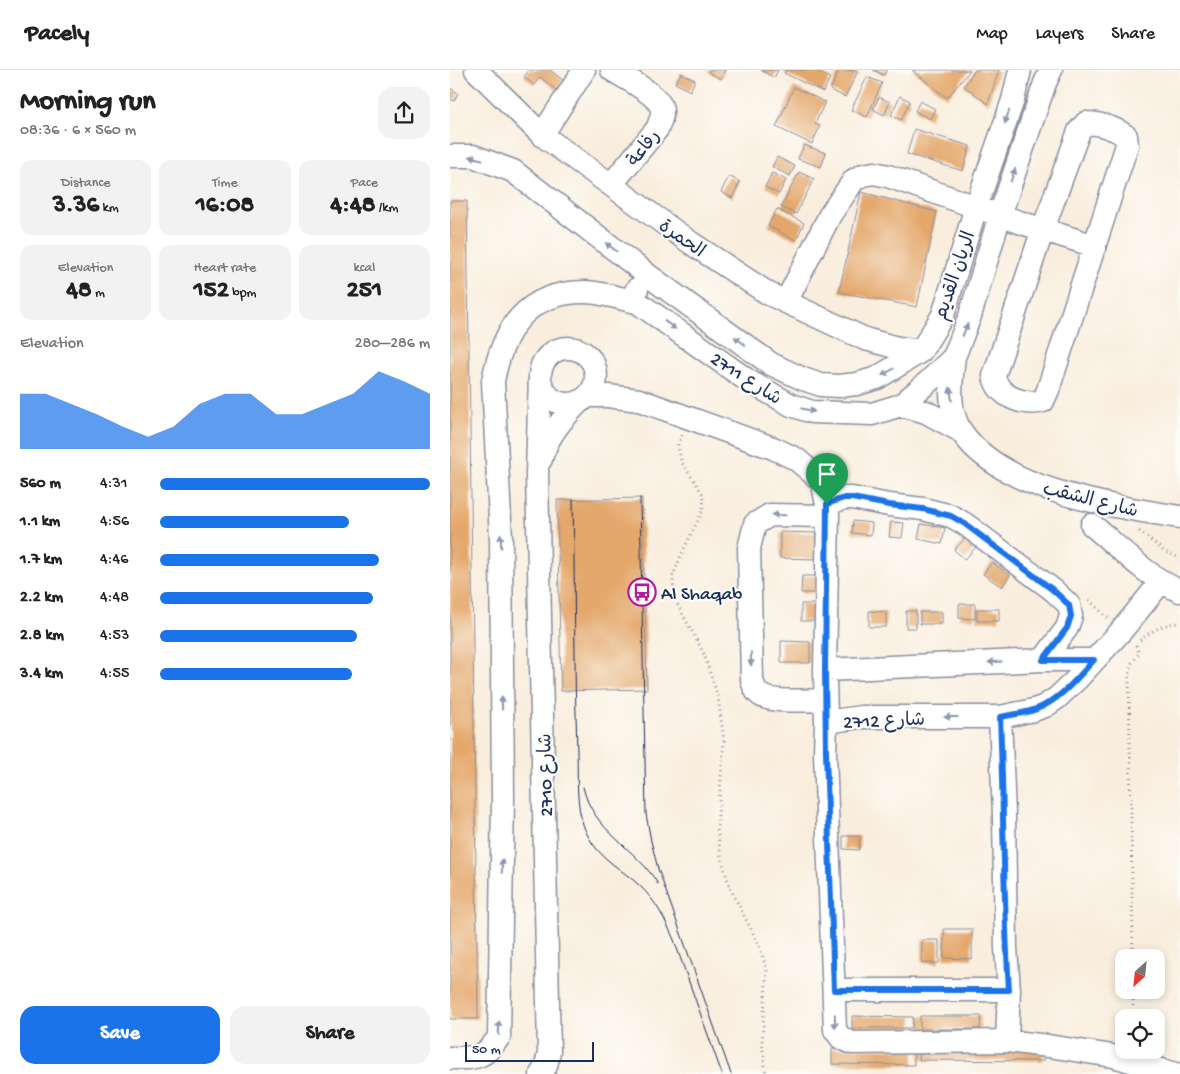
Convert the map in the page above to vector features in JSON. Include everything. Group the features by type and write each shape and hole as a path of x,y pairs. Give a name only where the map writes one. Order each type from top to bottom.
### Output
{"street":[{"name":"الحمرة","path":"476,70 542,135 691,243 752,284 865,339 898,348 922,351"},
{"path":"542,135 584,70"},
{"name":"رفاعة","path":"611,185 657,129 661,119 662,107 654,96 612,70"},
{"name":"الريان القديم","path":"450,156 473,156 512,171 649,276 770,364 821,385 857,384 877,378 922,351 943,315 976,207 1013,100 1020,70"},
{"name":"الريان القديم","path":"901,405 954,357 970,316 1000,215 1044,83 1051,70"},
{"path":"1086,123 1094,123 1119,131 1126,136 1127,145 1043,401 1034,403 1012,399 1003,393 996,386 994,376 1044,229 1079,131 1086,123"},
{"path":"786,302 830,215 854,180 863,175 874,173 888,176 1095,246"},
{"path":"638,302 635,294 639,285 649,276"},
{"path":"450,1058 476,1058 490,1049 498,1036 504,798 501,538 493,381 498,357 507,334 529,307 554,296 586,292 638,302"},
{"name":"شارع 2711","path":"638,302 747,380 791,405 812,412 872,414 901,405"},
{"path":"640,400 616,384 587,355 578,350 567,348 557,350 548,356 542,365 540,375 542,386 548,396 558,402 568,404 584,399 608,396 640,400 773,448 796,459 822,481 828,510 826,722"},
{"name":"شارع الشقب","path":"954,357 950,386 953,409 961,431"},
{"path":"584,399 595,386 596,374 594,364"},
{"name":"شارع 2710","path":"540,375 537,474 549,1009 549,1052 546,1066 541,1074"},
{"name":"شارع 2710","path":"537,474 543,453 552,434 564,417 584,399"},
{"name":"شارع الشقب","path":"901,405 926,412 961,431 976,448 995,463 1020,478 1048,490 1129,509 1180,517"},
{"path":"825,700 781,700 763,697 755,690 752,680 749,548 755,524 770,515 828,510 844,498 937,512 965,524 1046,584 1069,605 1071,616 1067,628 1043,660"},
{"path":"1092,525 1140,567 1171,587"},
{"name":"شارع 2712","path":"1007,1041 852,1043 846,1041 835,1030 826,722 861,717 1000,717 1034,710 1057,698 1122,630 1171,587"},
{"path":"825,670 1043,660 1094,660"},
{"path":"1000,717 1006,948 1009,990 1007,1041 1048,1046 1111,1065 1176,1074"},
{"path":"834,990 1009,990"}],"path":[{"path":"1139,532 1165,552 1180,558"},
{"path":"1137,643 1154,630 1172,623 1180,623"}],"building":[{"path":"529,70 550,70 564,81 556,90 540,77 534,85 524,77"},
{"path":"709,70 725,70 721,79 708,72"},
{"path":"761,70 778,70 774,78"},
{"path":"786,70 815,70 830,78 823,92 784,73"},
{"path":"839,70 858,71 845,97 830,90"},
{"path":"873,70 887,70 884,75"},
{"path":"912,70 970,70 947,98"},
{"path":"975,70 999,70 988,104 964,86"},
{"path":"681,73 695,80 690,91 675,83"},
{"path":"867,77 882,83 867,117 851,110"},
{"path":"794,87 825,102 815,124 820,126 812,144 776,127"},
{"path":"450,88 458,93 454,101 450,99"},
{"path":"900,96 910,101 901,120 891,115"},
{"path":"879,97 890,102 884,115 873,109"},
{"path":"920,101 935,109 930,119 915,111"},
{"path":"914,129 970,146 963,171 907,154"},
{"path":"804,145 826,153 821,167 798,159"},
{"path":"777,157 795,166 790,176 772,167"},
{"path":"799,172 814,179 796,214 781,207"},
{"path":"772,173 786,180 779,194 765,187"},
{"path":"729,176 740,182 732,198 721,192"},
{"path":"861,192 937,212 917,307 839,292"},
{"path":"450,201 467,201 478,1019 450,1019"},
{"path":"777,209 804,223 796,240 768,226"},
{"path":"642,498 647,689 561,691 557,500"},
{"path":"853,521 872,523 871,535 852,533"},
{"path":"891,522 904,523 902,538 889,537"},
{"path":"921,524 945,528 942,544 918,539"},
{"path":"780,532 816,533 816,559 780,558"},
{"path":"967,536 977,546 965,559 954,550"},
{"path":"992,562 1010,575 1002,587 983,574"},
{"path":"802,576 818,576 818,593 801,593"},
{"path":"801,604 819,604 819,621 801,621"},
{"path":"959,604 975,604 975,619 959,618"},
{"path":"977,609 999,609 999,621 977,621"},
{"path":"869,611 886,612 886,627 869,627"},
{"path":"906,611 916,611 916,628 906,628"},
{"path":"920,612 942,612 942,624 920,624"},
{"path":"781,641 810,642 810,663 781,663"},
{"path":"843,836 860,836 859,850 843,849"},
{"path":"944,929 972,929 972,959 944,958"},
{"path":"922,940 939,940 939,963 922,963"},
{"path":"852,1016 913,1017 912,1028 852,1028"},
{"path":"920,1016 981,1016 980,1029 920,1029"},
{"path":"920,1047 1043,1048 1043,1061 919,1060"},
{"path":"832,1048 914,1049 914,1065 832,1064"}],"tram line":[{"path":"640,498 646,814 658,869 731,1074"},
{"path":"573,499 577,783 583,825 592,843 604,857 646,892 664,919 674,940 722,1074"},
{"path":"583,787 588,803 605,828 649,871 658,884"}],"place":[{"name":"Al Shaqab","path":"642,592"}],"route":[{"path":"844,498 852,498 937,512 951,516 965,524 1011,557 1069,605 1071,616 1067,628 1043,660 1094,660 1057,698 1044,706 1000,717 1006,948 1009,990 834,990 826,753 827,504 844,498"}]}
